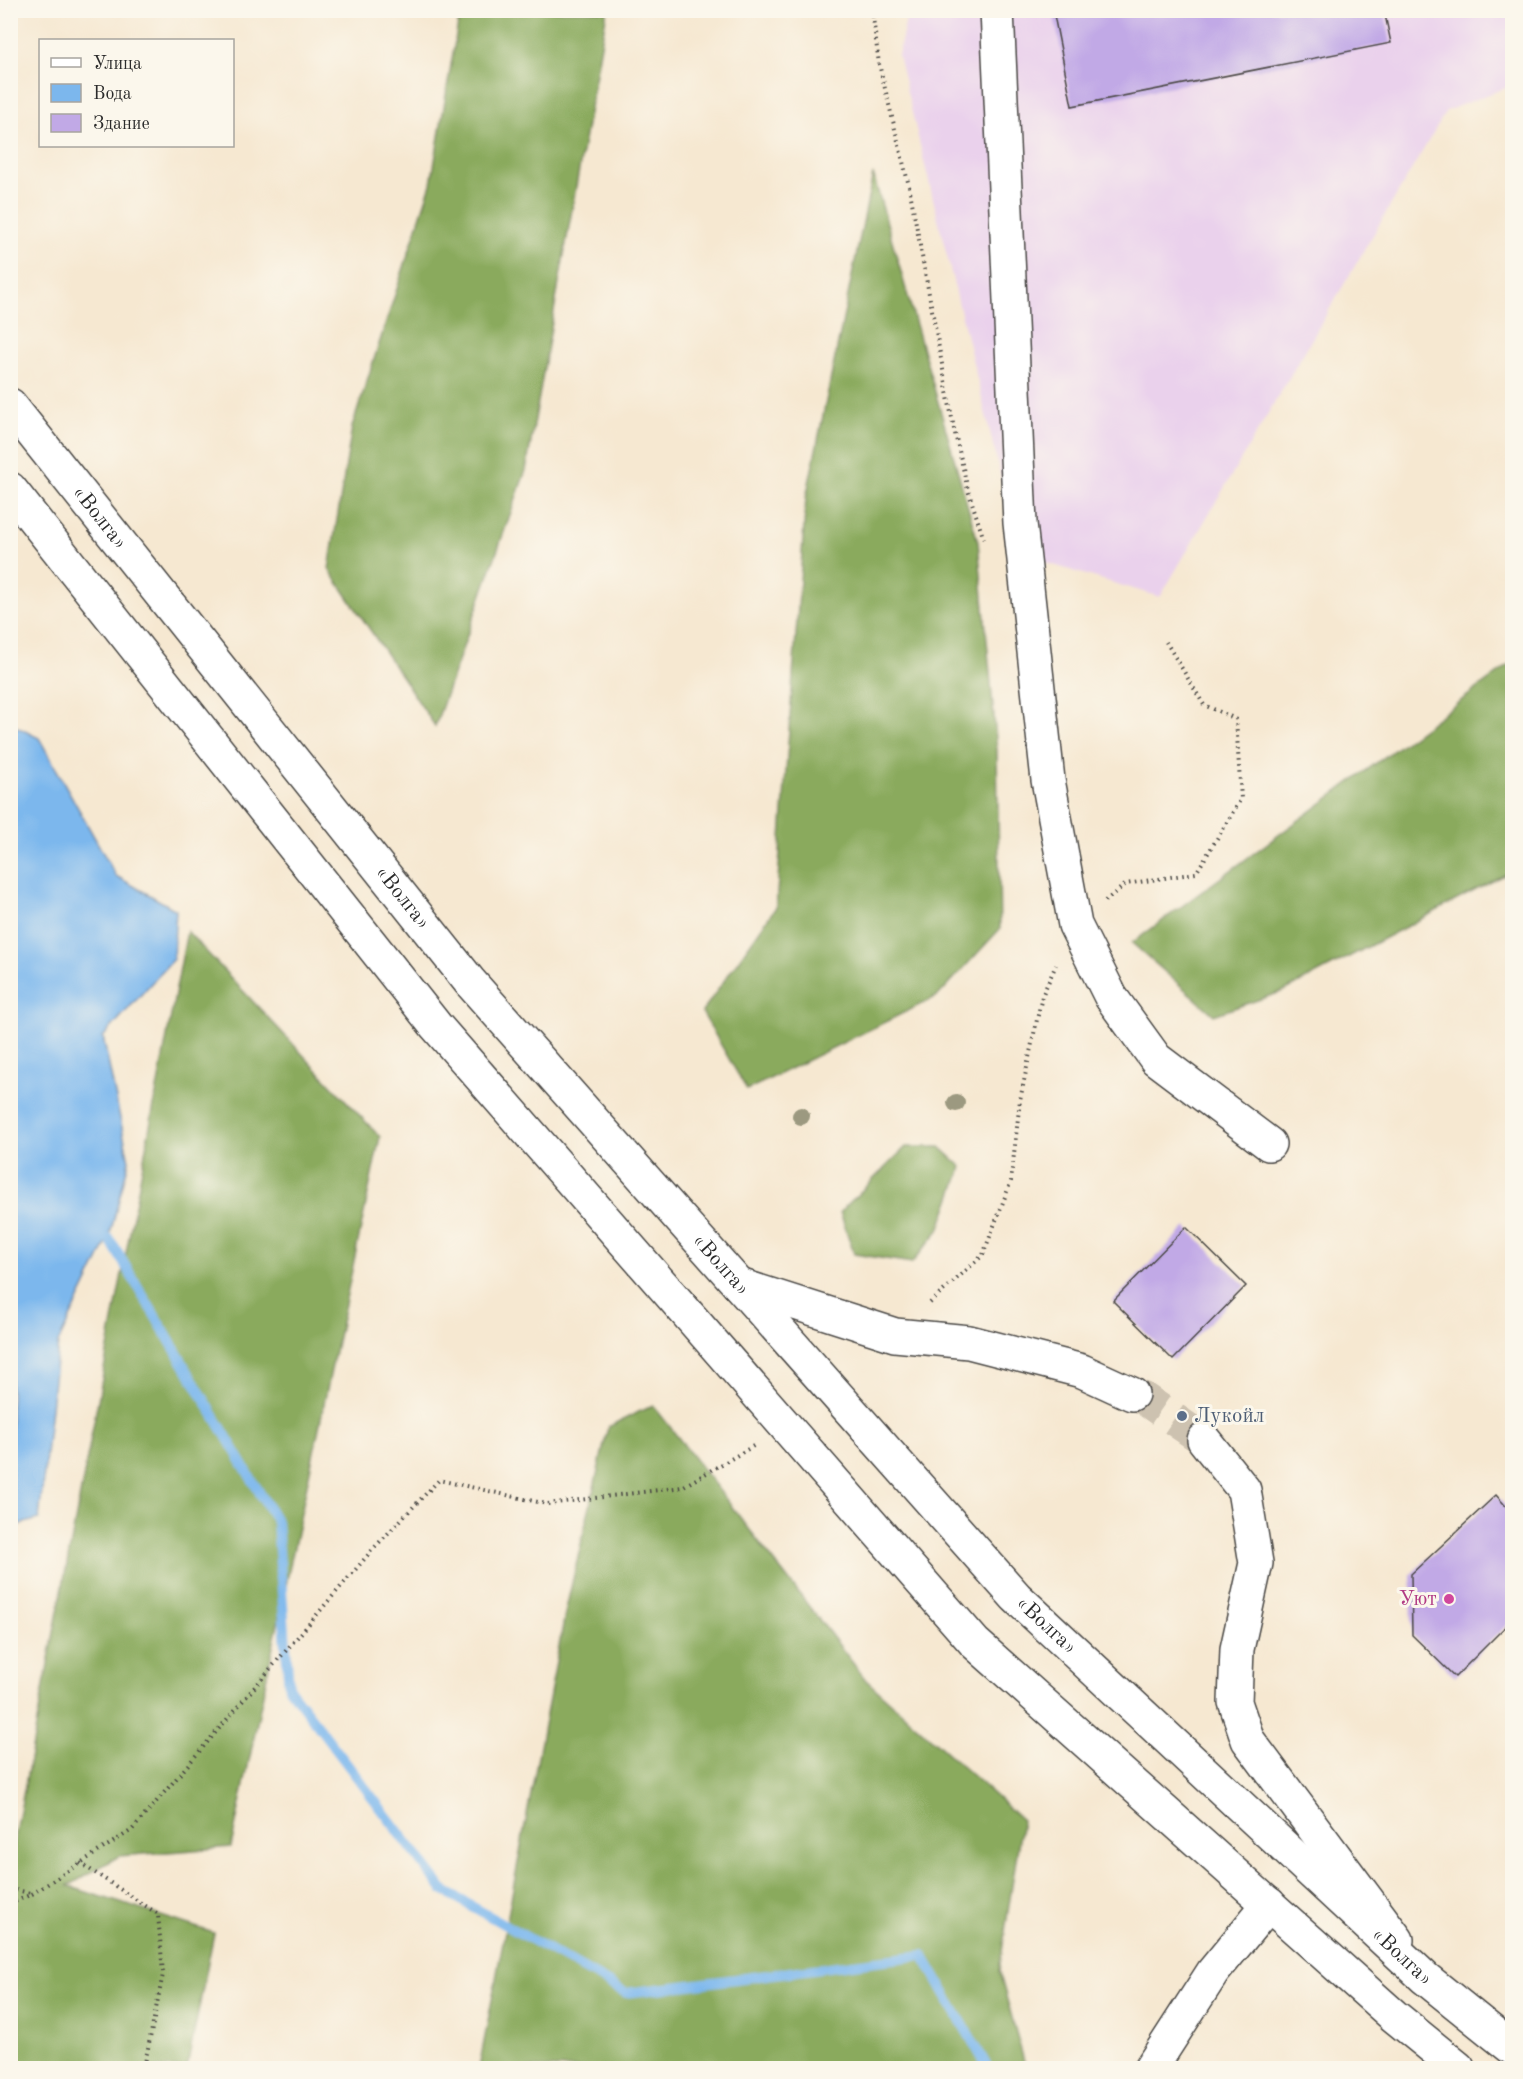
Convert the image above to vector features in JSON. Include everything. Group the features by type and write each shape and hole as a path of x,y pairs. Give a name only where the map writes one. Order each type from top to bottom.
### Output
{"main road":[{"path":"997,10 1020,523 1048,780 1075,926 1111,997 1156,1059 1269,1144"},
{"name":"«Волга»","path":"10,405 470,982 1016,1596 1425,1978 1512,2048"},
{"path":"10,489 436,1026 975,1643 1394,2016 1458,2068"},
{"path":"739,1285 895,1335 969,1342 1082,1371 1132,1394"},
{"path":"1204,1440 1244,1490 1256,1563 1237,1649 1235,1702 1248,1740 1425,1978"},
{"path":"1151,2068 1213,1972 1269,1904"}],"path":[{"path":"872,10 879,64 909,186 954,429"},
{"path":"895,1335 983,1256 1011,1181 1020,1100 1042,996 1075,926 1126,884 1196,873 1241,799 1236,718 1204,705 1166,642"},
{"path":"10,1904 32,1894 132,1830 366,1556 440,1480 547,1504 682,1487 787,1427"},
{"path":"80,1863 158,1914 163,1974 144,2068"},
{"path":"10,1889 32,1894"}],"shaded area":[{"path":"908,11 1512,11 1512,85 1446,111 1160,597 1020,555 898,55"}],"green space":[{"path":"460,11 607,11 526,470 435,726 329,569 352,427 431,184"},
{"path":"873,174 978,542 997,750 1000,929 938,996 747,1090 702,1012 776,907 806,498"},
{"path":"1512,663 1512,871 1284,991 1214,1015 1132,943"},
{"path":"187,931 380,1137 231,1847 119,1856 68,1886 214,1933 187,2068 11,2068 11,1859"},
{"path":"906,1147 940,1147 962,1167 939,1230 912,1263 854,1254 840,1212"},
{"path":"653,1405 866,1680 1022,1820 999,1971 1026,2068 479,2068 566,1609 608,1427"}],"water":[{"path":"11,724 39,738 116,876 176,910 173,959 103,1037 129,1161 109,1238 58,1343 39,1519 11,1527"}],"building":[{"path":"1053,10 1384,10 1391,43 1072,106"},
{"path":"1186,1227 1246,1286 1173,1360 1113,1301"},
{"path":"1496,1495 1512,1513 1512,1620 1455,1677 1412,1635 1411,1574"}],"waterway":[{"path":"109,1238 277,1522 289,1688 443,1890 626,1993 923,1955 988,2068"}],"tunnel":[{"path":"1132,1394 1143,1398 1204,1440"}],"place":[{"name":"Лукойл","path":"1182,1416"},
{"name":"Уют","path":"1449,1599"}]}
